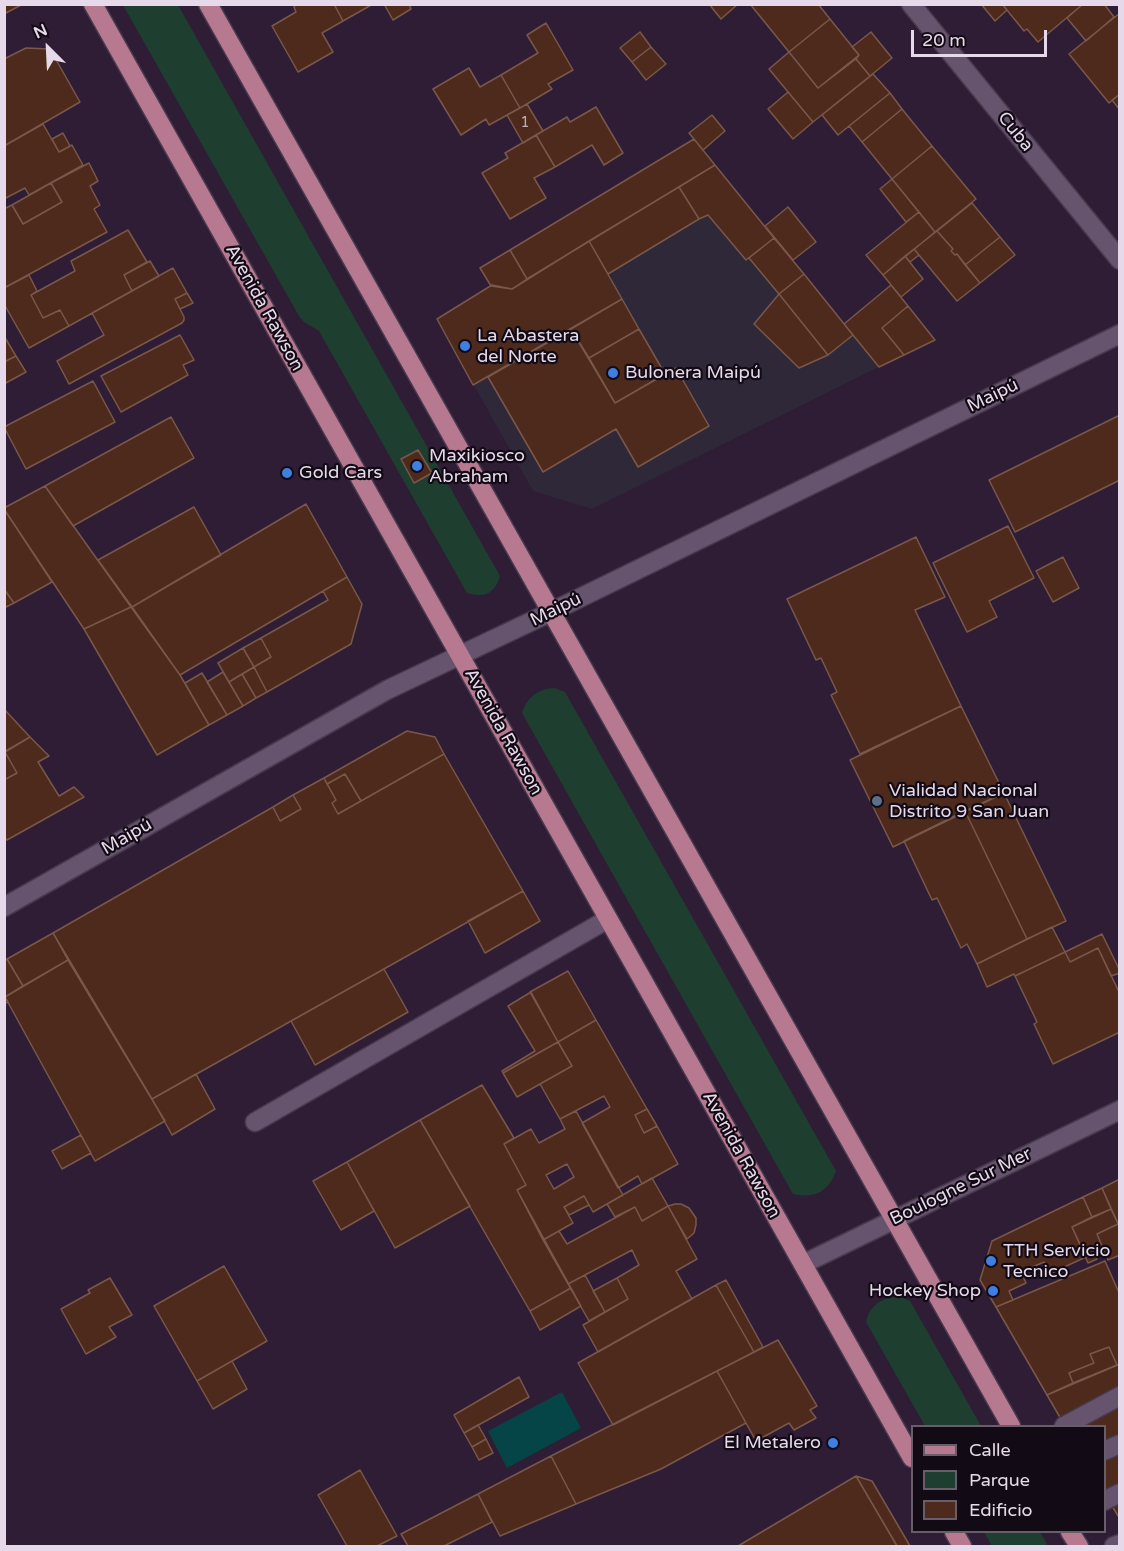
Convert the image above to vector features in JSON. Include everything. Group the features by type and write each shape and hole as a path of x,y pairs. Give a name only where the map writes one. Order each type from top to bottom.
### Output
{"main road":[{"name":"Avenida Rawson","path":"93,4 911,1456"},
{"path":"208,4 1010,1425"},
{"path":"1071,1533 1079,1546"}],"street":[{"name":"Cuba","path":"911,4 1119,260"},
{"name":"Maipú","path":"4,907 387,690 1119,334"},
{"path":"255,1122 608,919"},
{"name":"Boulogne Sur Mer","path":"803,1264 1119,1110"},
{"path":"1066,1425 1119,1396"},
{"path":"1114,1546 1119,1544"}],"shaded area":[{"path":"715,165 879,367 592,509 533,491 437,319 492,285 512,288"},
{"path":"562,1392 581,1428 507,1468 488,1431"}],"green space":[{"path":"123,5 178,5 500,576 492,591 484,595 467,593 319,331 299,316"},
{"path":"554,688 565,692 836,1171 829,1184 820,1192 808,1195 793,1194 522,713 527,702 534,695"},
{"path":"891,1297 910,1301 980,1425 924,1425 866,1322 874,1306"},
{"path":"985,1533 1041,1533 1048,1546 992,1546"}],"building":[{"path":"4,4 23,4 4,14"},
{"path":"297,4 334,4 343,21 322,33 333,52 298,72 272,26 296,12 294,7"},
{"path":"334,4 373,4 343,21"},
{"path":"384,4 409,4 411,9 393,20"},
{"path":"709,4 738,4 721,19"},
{"path":"750,4 818,4 830,19 789,52"},
{"path":"981,4 1002,4 1007,10 995,21"},
{"path":"1002,4 1083,4 1038,42 1027,29 1024,31"},
{"path":"1083,4 1104,4 1114,17 1086,41 1067,18"},
{"path":"1120,13 1120,94 1109,103 1069,54"},
{"path":"830,19 859,55 818,88 789,52"},
{"path":"546,23 573,70 548,84 552,89 520,108 501,75 538,53 527,35"},
{"path":"640,32 651,47 632,62 620,48"},
{"path":"871,32 892,58 870,76 856,59 859,55 852,47"},
{"path":"651,47 666,64 646,80 632,62"},
{"path":"26,48 50,49 80,102 4,146 4,59"},
{"path":"789,52 818,88 856,59 870,76 813,122 769,69"},
{"path":"469,68 480,87 501,75 520,108 489,125 486,119 461,135 433,89"},
{"path":"873,74 890,93 838,135 822,115"},
{"path":"788,92 813,122 793,139 768,109"},
{"path":"890,93 902,109 862,142 849,126"},
{"path":"1120,94 1120,110 1112,100"},
{"path":"527,104 543,131 523,143 507,115"},
{"path":"596,107 623,153 604,165 592,145 555,167 536,135 567,117 570,122"},
{"path":"902,109 932,146 892,179 862,142"},
{"path":"712,115 725,131 703,150 689,133"},
{"path":"43,124 59,152 72,145 83,165 29,195 25,188 4,199 4,146"},
{"path":"63,133 70,146 59,152 52,139"},
{"path":"536,135 555,167 534,178 546,198 510,219 482,173 508,158 505,153"},
{"path":"694,139 715,165 527,279 510,250"},
{"path":"932,146 976,199 935,232 892,179"},
{"path":"89,163 98,181 90,186 100,205 94,209 107,232 4,288 4,209 12,205 23,224 62,202 51,183"},
{"path":"715,165 774,238 746,260 708,215 699,219 679,187"},
{"path":"892,179 919,212 906,222 880,189"},
{"path":"51,183 62,202 23,224 12,205"},
{"path":"679,187 699,219 608,274 589,241"},
{"path":"972,203 1000,237 965,265 957,254 951,251 953,249 937,231"},
{"path":"788,207 816,242 793,260 765,226"},
{"path":"919,212 935,232 883,275 866,255"},
{"path":"128,230 147,262 124,275 132,291 69,326 60,310 43,318 31,295 75,271 71,261"},
{"path":"937,231 953,249 951,251 957,254 980,283 957,301 914,249"},
{"path":"1000,237 1015,255 980,283 965,265"},
{"path":"774,238 804,274 779,294 749,258"},
{"path":"589,241 622,299 473,385 437,319 492,285 512,289"},
{"path":"914,249 919,255 910,262 905,256"},
{"path":"510,250 527,279 512,289 491,286 480,268"},
{"path":"905,256 923,279 901,297 883,275"},
{"path":"150,261 159,276 132,291 124,275"},
{"path":"173,268 187,293 175,299 184,317 182,323 69,384 57,361 104,335 92,313"},
{"path":"804,274 853,335 828,355 779,294"},
{"path":"29,275 37,291 31,295 43,318 60,310 69,326 29,348 4,304 4,288"},
{"path":"891,285 908,306 882,328 904,355 879,367 844,324"},
{"path":"187,293 193,303 180,309 175,299"},
{"path":"779,294 828,355 799,368 754,324"},
{"path":"622,299 639,329 589,358 571,329"},
{"path":"908,306 935,340 904,355 882,328"},
{"path":"571,329 615,403 676,368 709,426 638,467 616,429 543,472 488,377"},
{"path":"639,329 665,374 615,403 589,358"},
{"path":"180,335 194,360 183,365 188,375 121,412 101,376"},
{"path":"4,336 16,356 4,362"},
{"path":"16,356 26,372 4,384 4,362"},
{"path":"93,381 115,422 26,469 4,427"},
{"path":"1120,415 1120,480 1015,532 989,480"},
{"path":"171,417 194,458 73,526 45,486"},
{"path":"418,450 432,473 414,483 401,459"},
{"path":"45,486 131,607 84,629 4,509"},
{"path":"306,504 347,577 180,675 132,607"},
{"path":"194,507 221,555 132,607 98,560"},
{"path":"4,509 52,582 14,603 4,589"},
{"path":"1008,526 1034,578 989,601 997,617 967,632 933,563"},
{"path":"916,537 945,597 915,610 961,706 860,754 831,695 837,692 821,658 816,660 787,599"},
{"path":"1063,557 1079,588 1053,602 1036,571"},
{"path":"347,577 362,604 351,644 267,692 254,667 271,657 261,638 328,600 323,591"},
{"path":"4,589 14,603 4,608"},
{"path":"131,607 180,675 209,725 157,755 84,629"},
{"path":"261,638 271,657 254,667 243,648"},
{"path":"243,648 254,667 229,682 218,663"},
{"path":"254,667 267,692 256,698 242,674"},
{"path":"223,672 243,706 227,715 207,682"},
{"path":"202,673 227,715 209,725 185,683"},
{"path":"242,674 256,698 243,706 229,682"},
{"path":"961,706 1004,793 893,847 850,760"},
{"path":"4,709 30,737 4,752"},
{"path":"407,731 435,737 444,754 361,801 345,774 327,784 324,778"},
{"path":"30,737 49,756 38,762 59,796 74,787 84,797 7,840 4,837 4,780 17,773 5,752"},
{"path":"4,752 17,773 4,780"},
{"path":"444,754 523,891 152,1099 53,933 273,807 280,821 301,809 293,795 324,778 336,800 332,803 338,814"},
{"path":"345,774 361,801 338,814 332,803 336,800 327,784"},
{"path":"1004,793 1066,921 1027,939 965,811"},
{"path":"293,795 301,809 280,821 273,807"},
{"path":"965,811 1027,939 977,964 967,944 961,948 937,898 932,900 904,841"},
{"path":"523,891 540,921 485,953 468,921"},
{"path":"1052,927 1065,952 987,987 977,964"},
{"path":"53,933 68,960 23,986 7,959"},
{"path":"1102,934 1120,971 1111,976 1098,948 1070,962 1065,952"},
{"path":"1098,948 1120,994 1120,1032 1053,1064 1034,1024 1037,1022 1015,976 1065,952 1070,962"},
{"path":"7,959 23,986 5,997 8,1002 4,1004 4,961"},
{"path":"68,960 165,1121 95,1161 5,997"},
{"path":"384,969 408,1012 315,1065 291,1021"},
{"path":"568,971 596,1020 558,1042 530,992"},
{"path":"531,992 558,1042 503,1073 502,1071 535,1051 508,1006"},
{"path":"596,1020 647,1109 635,1115 644,1133 657,1126 678,1164 642,1184 638,1176 618,1188 582,1123 610,1107 604,1096 560,1119 540,1084 572,1066 558,1042"},
{"path":"558,1042 572,1066 517,1097 503,1073"},
{"path":"196,1074 215,1109 172,1135 152,1099"},
{"path":"482,1085 514,1138 504,1144 526,1185 517,1190 571,1288 530,1311 420,1120"},
{"path":"647,1109 657,1126 644,1133 635,1115"},
{"path":"576,1111 623,1195 593,1212 584,1196 564,1207 573,1223 543,1240 517,1190 526,1185 504,1144 531,1129 539,1143 565,1129 560,1119","holes":["567,1164 574,1177 554,1189 546,1175"]},
{"path":"420,1120 470,1206 395,1248 347,1162"},
{"path":"81,1135 91,1153 62,1169 52,1151"},
{"path":"347,1162 374,1211 341,1230 313,1181"},
{"path":"652,1178 668,1206 642,1221 635,1207 615,1217 607,1204"},
{"path":"1120,1179 1120,1228 1102,1188"},
{"path":"1102,1188 1111,1209 1092,1217 1083,1197"},
{"path":"584,1196 589,1205 569,1215 564,1207"},
{"path":"1083,1197 1092,1217 1072,1227 1086,1257 1049,1274 1044,1262 1021,1272 1026,1283 1009,1291 1013,1300 996,1307 980,1280 992,1241"},
{"path":"675,1204 689,1208 696,1218 694,1233 687,1239 668,1206"},
{"path":"668,1206 697,1259 676,1271 692,1299 598,1352 583,1325 628,1299 617,1278 639,1265 632,1250 568,1284 543,1240 559,1231 567,1244 635,1207 642,1221"},
{"path":"1111,1209 1118,1224 1097,1234 1102,1246 1093,1250 1097,1259 1088,1263 1072,1227"},
{"path":"1118,1224 1120,1255 1108,1260 1097,1234"},
{"path":"1105,1261 1120,1295 1120,1364 1117,1365 1109,1347 1090,1354 1094,1363 1069,1373 1073,1383 1047,1395 996,1307"},
{"path":"224,1266 267,1341 197,1381 154,1306"},
{"path":"585,1275 605,1312 589,1321 568,1284"},
{"path":"110,1278 132,1315 109,1327 116,1337 86,1354 61,1309 90,1293 88,1290"},
{"path":"617,1278 628,1299 605,1312 593,1291"},
{"path":"726,1280 763,1347 754,1352 716,1285"},
{"path":"716,1285 754,1352 613,1425 578,1363"},
{"path":"571,1288 581,1306 540,1330 530,1311"},
{"path":"778,1340 817,1406 810,1410 816,1418 794,1430 789,1423 756,1441 717,1371"},
{"path":"1109,1347 1117,1365 1073,1383 1069,1373 1094,1363 1090,1354"},
{"path":"232,1361 247,1389 213,1409 197,1381"},
{"path":"1120,1364 1120,1519 1106,1496 1106,1425 1064,1425 1047,1395"},
{"path":"717,1371 746,1423 661,1469 576,1504 551,1456"},
{"path":"519,1377 529,1397 464,1433 454,1415"},
{"path":"478,1425 486,1439 472,1447 464,1433"},
{"path":"486,1439 493,1453 479,1460 472,1447"},
{"path":"551,1456 576,1504 500,1536 478,1494"},
{"path":"360,1470 397,1536 377,1546 347,1546 318,1495"},
{"path":"856,1476 897,1546 738,1546"},
{"path":"856,1476 872,1481 910,1546 897,1546"},
{"path":"478,1494 492,1522 444,1546 408,1546 401,1534"}],"place":[{"name":"La Abastera del Norte","path":"465,346"},
{"name":"Bulonera Maipú","path":"613,373"},
{"name":"Maxikiosco Abraham","path":"417,466"},
{"name":"Gold Cars","path":"287,473"},
{"name":"Vialidad Nacional Distrito 9 San Juan","path":"877,801"},
{"name":"TTH Servicio Tecnico","path":"991,1261"},
{"name":"Hockey Shop","path":"993,1291"},
{"name":"El Metalero","path":"833,1443"}]}
